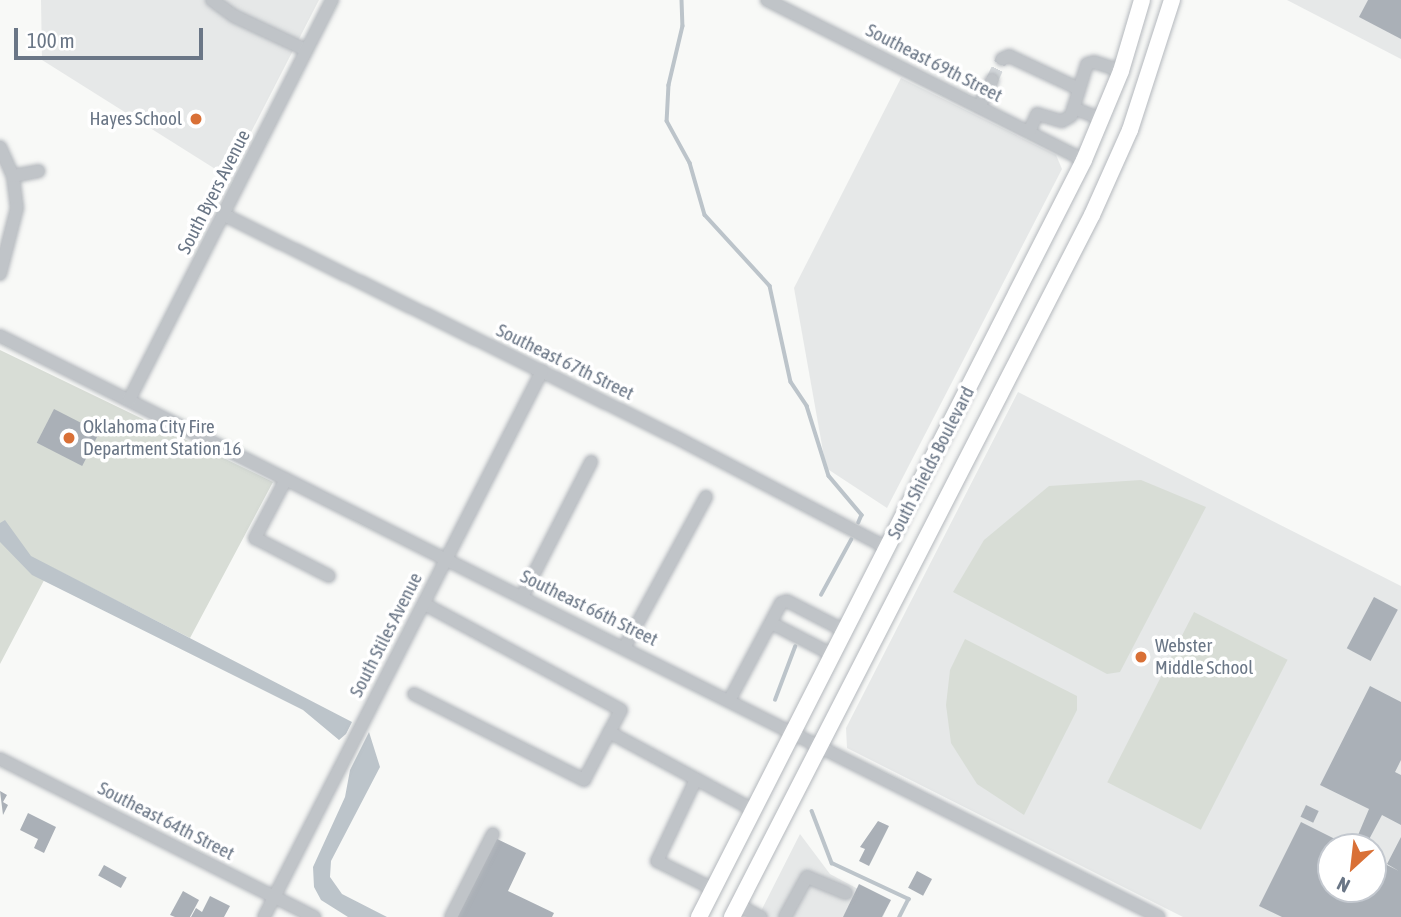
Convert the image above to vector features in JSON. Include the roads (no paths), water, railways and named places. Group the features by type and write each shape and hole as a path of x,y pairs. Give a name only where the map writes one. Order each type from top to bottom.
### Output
{"main road":[{"name":"South Shields Boulevard","path":"699,917 1084,160 1121,71 1142,0"},
{"name":"South Shields Boulevard","path":"735,911 1107,184 1147,82 1172,0"}],"street":[{"path":"212,0 234,16 306,50"},
{"name":"South Byers Avenue","path":"129,400 332,0"},
{"name":"Southeast 69th Street","path":"767,0 1084,160"},
{"path":"1002,59 1009,56 1079,89"},
{"path":"1029,132 1037,114 1062,121 1071,116 1087,64 1094,62 1121,71"},
{"path":"979,107 992,80"},
{"path":"1073,108 1102,119"},
{"path":"0,147 13,176 17,208 0,274"},
{"path":"13,176 39,171"},
{"name":"Southeast 67th Street","path":"224,215 542,371 887,548"},
{"name":"Southeast 66th Street","path":"0,336 822,744 1159,917"},
{"name":"South Stiles Avenue","path":"264,917 542,371"},
{"path":"522,597 591,462"},
{"path":"286,479 255,538 329,576"},
{"path":"624,648 706,497"},
{"path":"730,699 771,623 787,601 845,631"},
{"path":"414,694 584,780 621,710 424,604"},
{"path":"771,623 833,655"},
{"path":"609,732 753,810"},
{"name":"Southeast 64th Street","path":"0,759 314,917"},
{"path":"696,779 657,861 713,889"},
{"path":"451,917 493,834"},
{"path":"785,917 807,877 846,893"},
{"path":"735,911 761,917"}],"waterway":[{"path":"682,0 683,26 669,85 667,121 690,163 705,215 770,286 791,382 807,406 829,476 862,515 859,522"},
{"path":"821,595 851,540"},
{"path":"775,700 795,647"},
{"path":"812,811 832,863 909,899 900,917"}],"tunnel":[{"path":"992,80 1002,59"}],"place":[{"name":"Hayes School","path":"196,119"},
{"name":"Oklahoma City Fire Department Station 16","path":"69,438"},
{"name":"Webster Middle School","path":"1141,657"}]}
